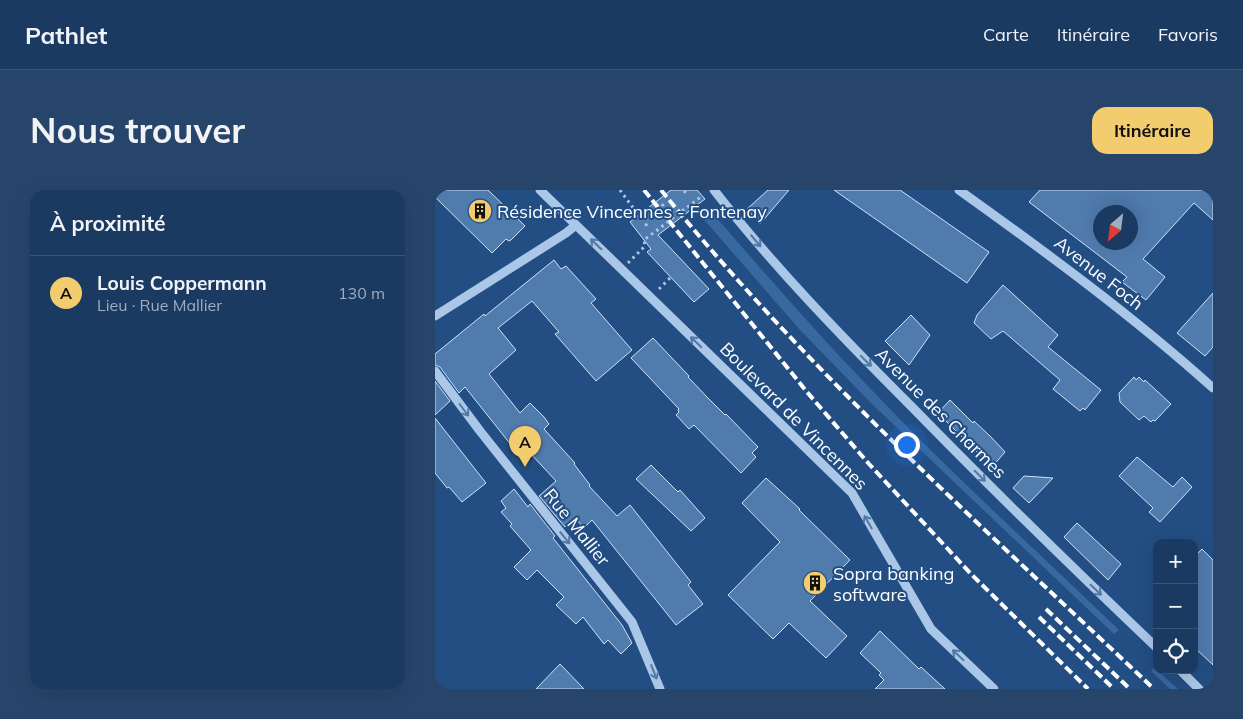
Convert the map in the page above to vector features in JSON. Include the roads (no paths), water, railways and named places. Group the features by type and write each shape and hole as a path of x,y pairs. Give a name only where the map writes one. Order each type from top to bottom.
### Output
{"street":[{"name":"Boulevard de Vincennes","path":"540,190 852,494 931,629 994,689"},
{"name":"Avenue des Charmes","path":"713,190 803,296 848,343 968,464 1153,644"},
{"name":"Avenue Foch","path":"959,190 1048,253 1113,304 1213,388"},
{"path":"435,316 566,233 576,224"},
{"name":"Rue Mallier","path":"435,371 479,431 632,622 660,689"},
{"path":"1184,674 1199,689"}],"railway":[{"path":"644,190 807,392 869,464 971,574 1088,689"},
{"path":"661,190 717,257 837,385 962,508 1154,689"},
{"path":"1046,609 1130,689"},
{"path":"1039,617 1114,689"}],"place":[{"name":"Résidence Vincennes - Fontenay","path":"480,211"},
{"name":"Louis Coppermann","path":"525,467"},
{"name":"Sopra banking software","path":"815,583"}]}
